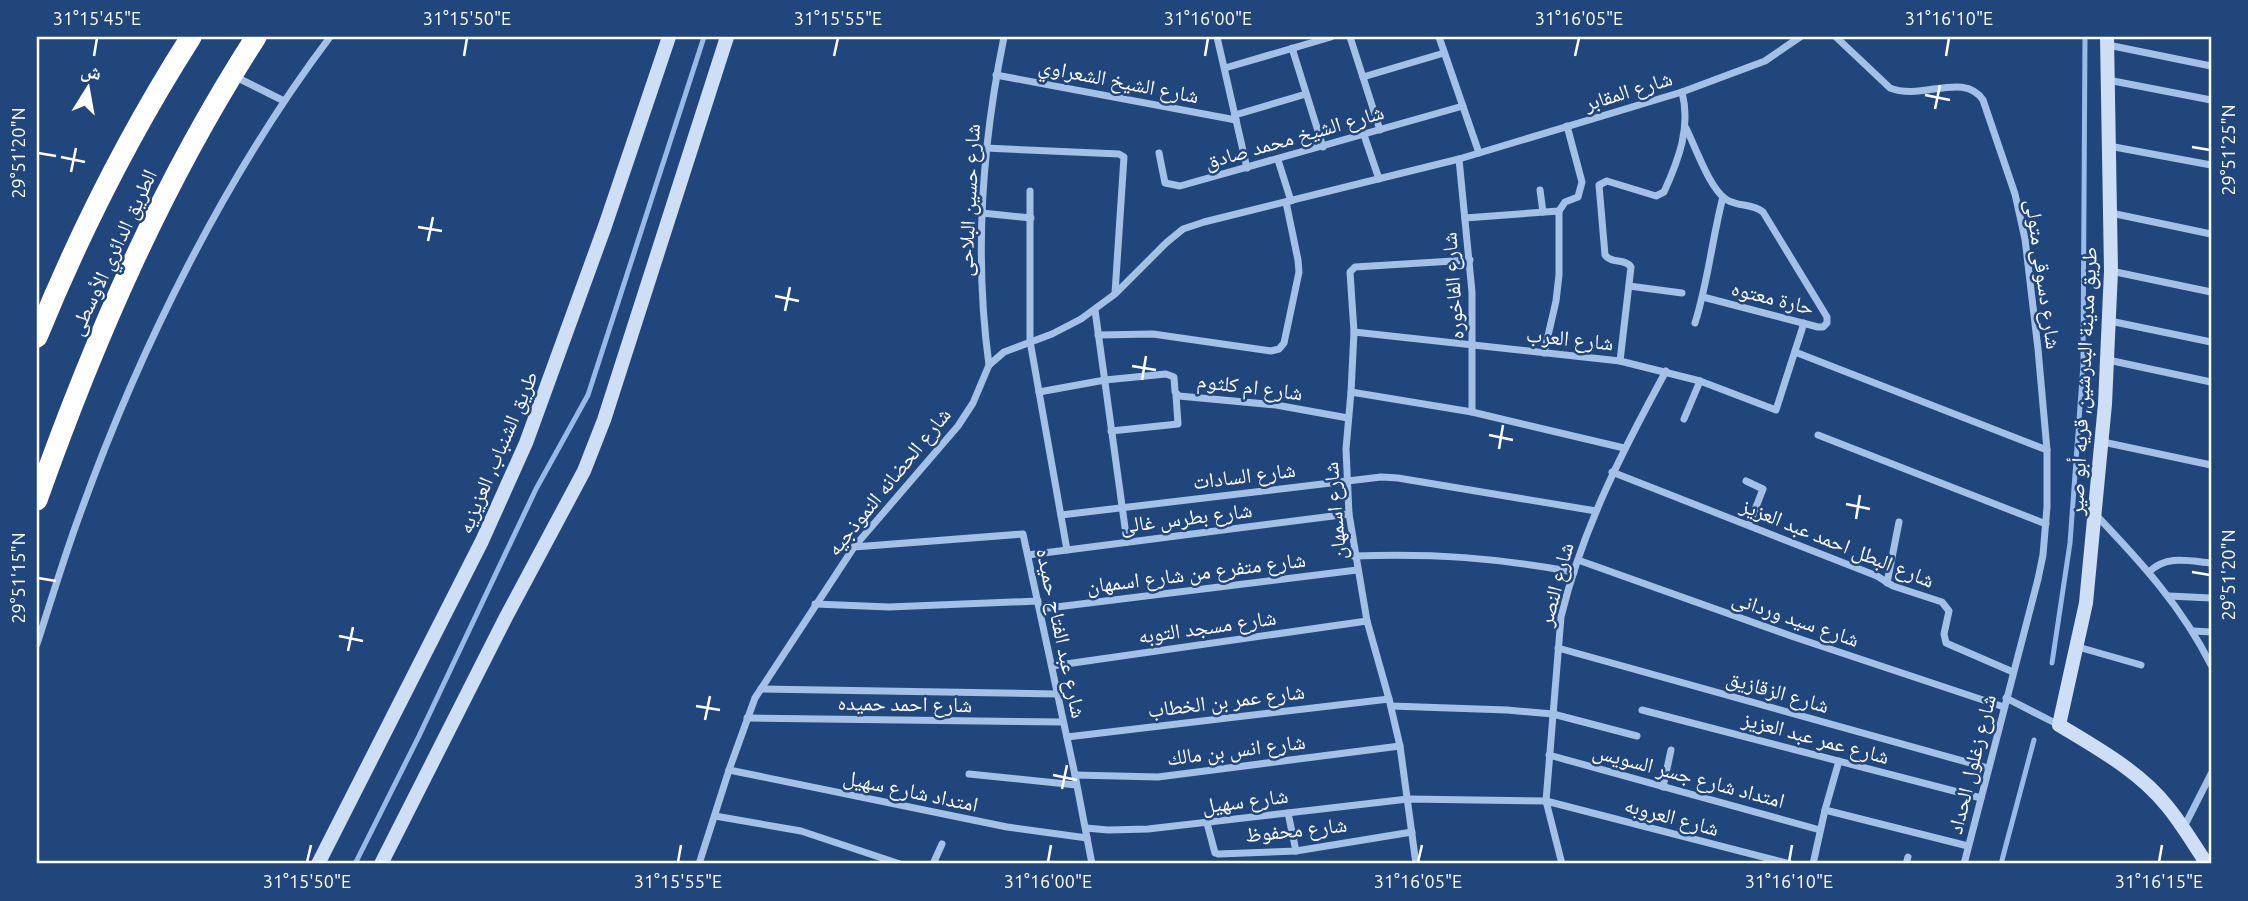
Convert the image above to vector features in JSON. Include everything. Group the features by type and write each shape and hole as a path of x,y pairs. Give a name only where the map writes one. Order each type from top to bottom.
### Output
{"highway":[{"name":"الطريق الدائري الأوسطى","path":"37,337 88,223 134,134 191,37"},
{"name":"الطريق الدائري الأوسطى","path":"37,500 98,338 138,248 183,160 256,37"}],"street":[{"path":"37,645 79,514 118,414 163,316 200,245 284,101 330,37"},
{"name":"طريق الشنباب, العزيزيه","path":"318,864 476,553 526,443 592,265 669,37"},
{"path":"381,864 506,617 584,471 604,420 727,37"},
{"name":"شارع حسين البلاحى","path":"989,365 982,317 982,213 985,148 1003,37"},
{"name":"شارع الشيخ الشعراوي","path":"1217,37 1247,169"},
{"path":"1225,68 1331,37"},
{"path":"1350,37 1380,130"},
{"path":"1439,37 1479,153"},
{"name":"شارع المقابر","path":"1459,159 1682,92 1765,61 1800,37"},
{"name":"شارع دسوقى متولى","path":"1836,37 1890,88 1915,93 1963,86 1972,88 1983,100 2015,194 2025,239 2047,450 2046,524 2038,579 2013,671"},
{"path":"2107,41 2211,66"},
{"name":"طريق مدينة البدرشين, قريه أبو صير","path":"2059,725 2078,647 2092,559 2103,442 2111,271 2107,41"},
{"path":"1292,48 1323,146"},
{"path":"1363,77 1444,53"},
{"path":"232,75 284,101"},
{"name":"شارع الشيخ الشعراوي","path":"996,75 1236,118"},
{"path":"2108,80 2211,100"},
{"path":"1582,187 1599,186 1607,181 1656,196 1664,192 1686,128 1686,108 1682,92"},
{"path":"1236,118 1306,94"},
{"name":"شارع الشيخ محمد صادق","path":"1158,153 1164,183 1180,186 1463,106"},
{"path":"1544,353 1558,288 1559,211 1565,202 1578,197 1582,187 1567,126"},
{"path":"1686,128 1715,187 1723,197 1703,298 1695,323"},
{"path":"1364,135 1378,179"},
{"path":"2109,146 2211,165"},
{"path":"985,148 1124,157 1115,294"},
{"path":"989,365 1004,352 1069,326 1095,310 1183,229 1459,159"},
{"name":"شارع الفاخوره","path":"1459,159 1470,260 1474,345 1472,412"},
{"path":"1098,335 1153,334 1271,351 1279,349 1284,343 1298,260 1278,160"},
{"path":"1599,186 1605,255 1608,259 1630,265 1620,362"},
{"path":"1540,190 1543,212"},
{"path":"1030,191 1030,341 1067,550"},
{"name":"حارة معتوه","path":"1703,298 1823,327 1827,323 1827,317 1763,212 1752,205 1733,203 1723,197"},
{"path":"1465,218 1559,211"},
{"path":"982,213 1031,218"},
{"path":"2110,213 2211,233"},
{"name":"شارع اسمهان","path":"1416,864 1400,746 1367,621 1349,514 1346,481 1354,332 1351,268 1470,260"},
{"path":"2111,271 2211,292"},
{"path":"1629,286 1682,293"},
{"path":"1095,310 1127,541"},
{"path":"2110,321 2211,342"},
{"path":"1804,323 1795,352 2047,450"},
{"name":"شارع العرب","path":"1354,332 1620,362 1700,381 1776,410 1795,352"},
{"path":"2108,360 2211,382"},
{"name":"شارع الحضانه النموذجيه","path":"699,864 747,718 761,689 854,547 958,426 973,403 989,365"},
{"name":"شارع النصر","path":"1562,864 1546,801 1561,617 1578,560 1612,472 1666,371"},
{"name":"شارع ام كلثوم","path":"1039,392 1105,380 1166,374 1174,377 1176,394 1276,405 1348,418"},
{"path":"1684,419 1700,381"},
{"path":"1352,393 1472,412 1625,448"},
{"path":"1111,431 1178,424 1176,394"},
{"path":"1818,435 2046,524"},
{"path":"2103,442 2211,465"},
{"name":"شارع البطل احمد عبد العزيز","path":"1612,472 1947,605 1949,611 1944,634 1947,643 2013,671"},
{"name":"شارع السادات","path":"1061,515 1381,477 1596,511"},
{"path":"1746,481 1763,489 1749,525"},
{"name":"شارع بطرس غالى","path":"1028,555 1349,514"},
{"path":"2095,515 2150,571 2193,631 2211,665"},
{"path":"1887,583 1899,522"},
{"name":"شارع عبد الفتاح حميده","path":"854,547 1021,534 1024,536 1092,864"},
{"path":"1354,556 1466,556 1574,572"},
{"name":"شارع سيد وردانى","path":"1578,560 1794,637 2004,707"},
{"path":"2150,571 2159,563 2168,560 2211,563"},
{"name":"شارع متفرع من شارع اسمهان","path":"815,604 890,607 1039,605 1357,570"},
{"path":"2169,596 2211,598"},
{"name":"شارع مسجد التوبه","path":"1052,666 1367,621"},
{"path":"2193,631 2211,632"},
{"path":"2078,647 2141,665"},
{"name":"شارع الزقازيق","path":"1558,648 1988,768"},
{"name":"شارع زغلول الحداد","path":"1964,864 2013,671"},
{"path":"761,689 1058,694"},
{"path":"2006,698 2059,725 2117,761 2145,783 2167,806 2207,864"},
{"name":"شارع عمر بن الخطاب","path":"1067,737 1390,702 1526,710 1553,714 1637,736"},
{"name":"شارع عمر عبد العزيز","path":"1642,710 1981,798"},
{"name":"شارع احمد حميده","path":"747,718 1063,722"},
{"name":"شارع انس بن مالك","path":"1075,775 1158,777 1400,746"},
{"path":"1663,786 1671,750"},
{"name":"امتداد شارع جسر السويس","path":"1549,755 1820,830"},
{"path":"1813,864 1839,761"},
{"name":"امتداد شارع سهيل","path":"729,770 1007,827 1087,838"},
{"path":"968,774 1076,785"},
{"path":"2183,829 2211,774"},
{"name":"شارع سهيل","path":"1086,828 1128,830 1207,823 1408,799 1546,801"},
{"name":"شارع العروبه","path":"1546,801 1790,864"},
{"path":"1825,810 1968,846"},
{"path":"1288,813 1296,851"},
{"path":"715,816 801,831 900,864"},
{"name":"شارع محفوظ","path":"1207,823 1214,853 1296,851 1412,832"},
{"path":"933,864 942,844"}],"waterway":[{"path":"355,864 536,489 588,395 704,37"},
{"path":"2052,663 2070,543 2083,365 2085,37"},
{"path":"2001,864 2034,740"}]}
